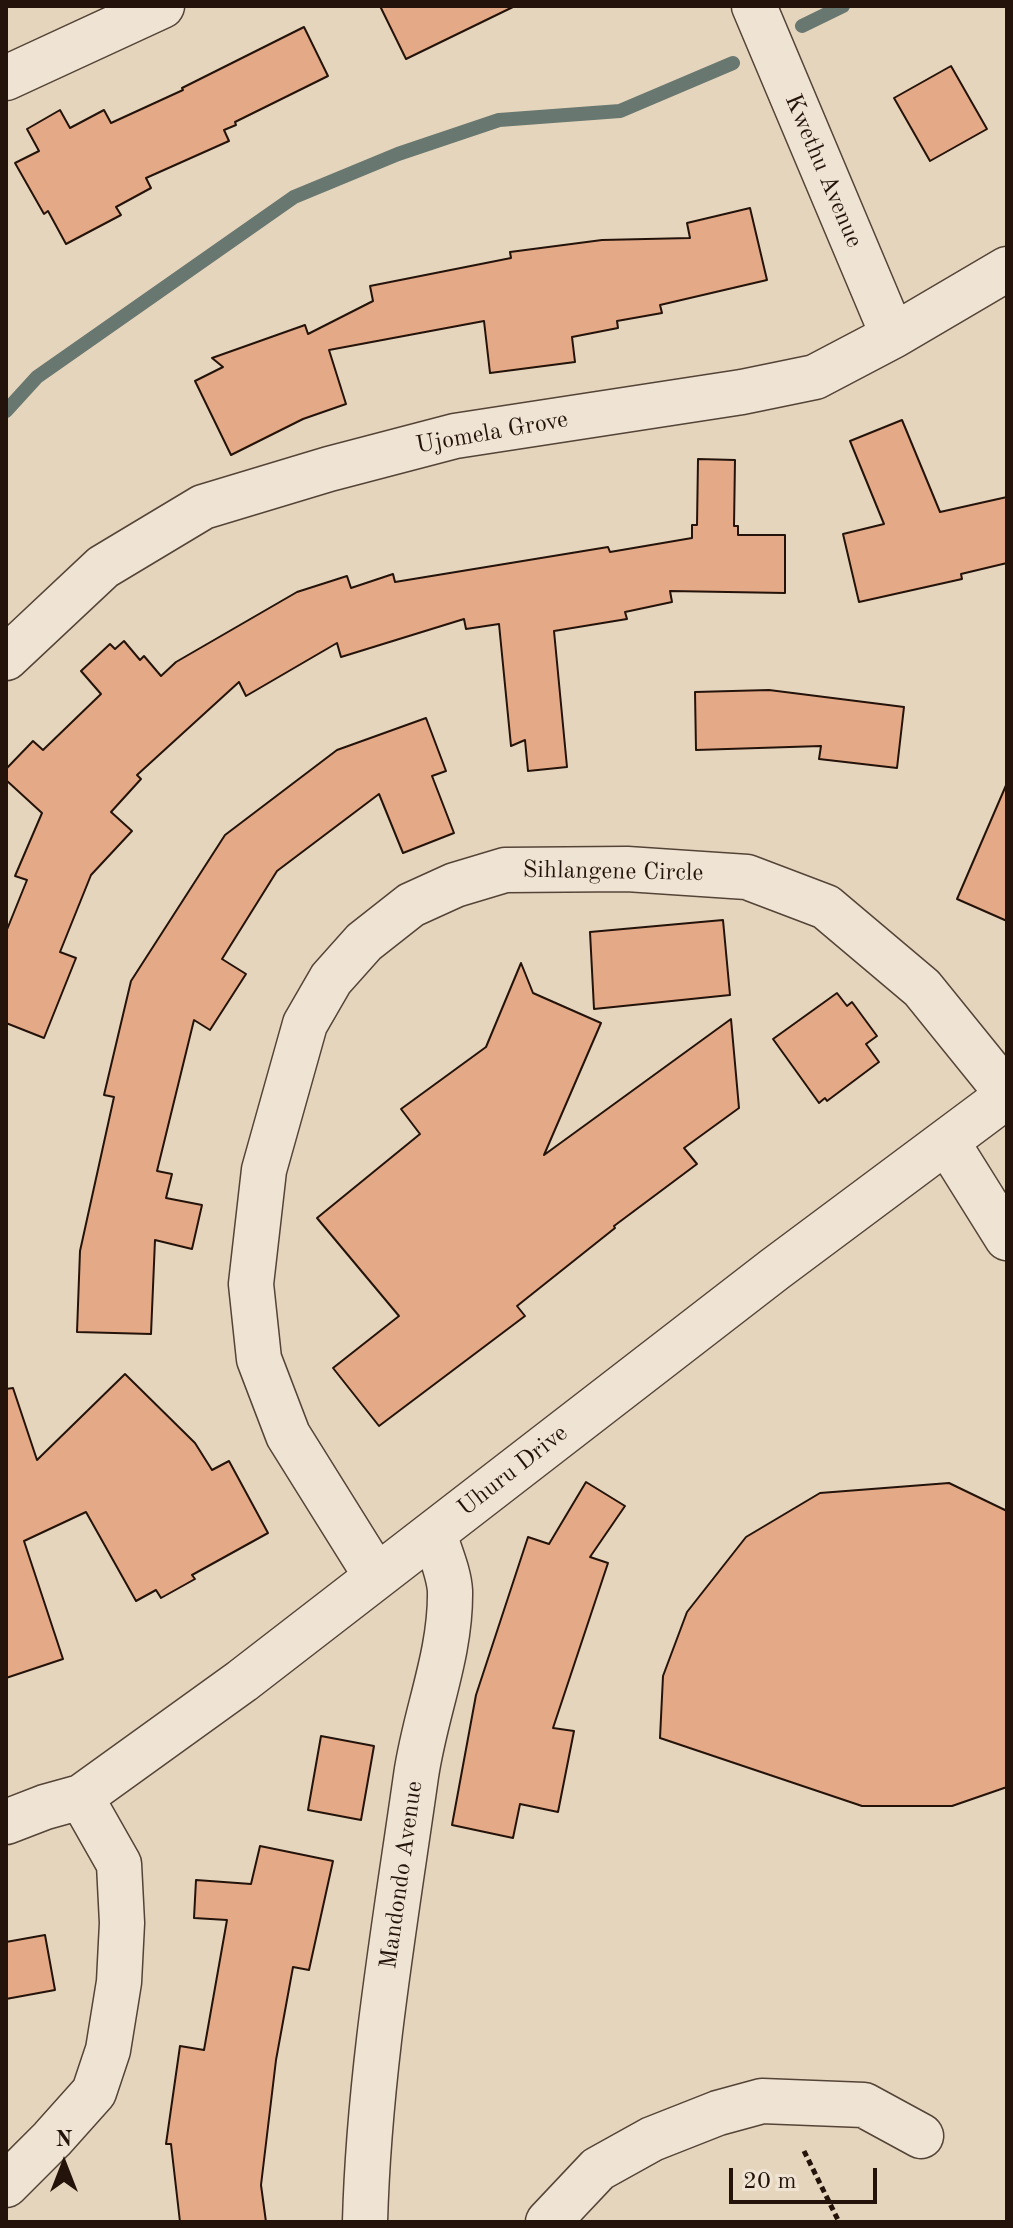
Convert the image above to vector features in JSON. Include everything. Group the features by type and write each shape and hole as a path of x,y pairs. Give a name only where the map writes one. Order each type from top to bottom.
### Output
{"street":[{"path":"6,78 162,6"},
{"name":"Kwethu Avenue","path":"754,6 893,336"},
{"name":"Ujomela Grove","path":"6,658 103,567 203,507 329,469 455,436 742,392 815,377 893,336 1007,269"},
{"name":"Sihlangene Circle","path":"376,1576 288,1435 259,1359 251,1284 264,1170 305,1024 331,979 364,942 411,905 455,885 505,870 627,869 747,877 826,907 922,988 1007,1094"},
{"name":"Uhuru Drive","path":"6,1822 81,1797 242,1681 1007,1094"},
{"path":"947,1142 1007,1238"},
{"name":"Mandondo Avenue","path":"365,2222 367,2148 418,1760 445,1656 450,1588 434,1533"},
{"path":"6,2185 94,2092 108,2050 119,1982 122,1923 119,1864 81,1797"},
{"path":"548,2222 598,2169 652,2139 718,2113 762,2101 864,2105 921,2136"}],"path":[{"path":"762,2101 798,2138 839,2222"}],"building":[{"path":"380,6 515,6 406,59"},
{"path":"304,27 328,76 235,122 236,125 224,130 229,141 146,178 151,188 116,207 121,215 66,244 48,211 44,214 15,163 39,151 27,129 60,110 70,128 104,110 111,123 183,90"},
{"path":"951,66 987,129 930,161 894,98"},
{"path":"750,208 767,280 660,305 662,313 617,321 618,328 572,337 575,362 490,373 484,321 329,350 346,404 303,419 231,455 195,381 223,367 212,358 305,325 308,334 373,301 370,286 511,258 510,252 602,240 690,238 687,223"},
{"path":"902,420 940,512 1007,497 1007,563 961,574 962,579 859,602 843,534 884,524 850,441"},
{"path":"698,459 735,460 734,526 738,526 738,535 785,535 785,593 670,591 672,602 625,612 627,619 554,631 567,767 528,771 525,740 511,746 499,624 466,629 464,619 341,657 337,643 246,696 239,682 137,775 141,779 111,812 132,831 91,875 60,952 76,958 44,1038 6,1023 6,932 27,880 15,876 42,813 6,780 6,769 33,741 43,750 101,694 81,671 110,644 115,649 124,641 140,660 144,656 161,676 176,662 297,592 347,576 351,588 393,574 395,582 608,547 610,552 692,538 692,525 697,525"},
{"path":"769,690 904,707 897,768 819,759 821,746 696,750 695,692"},
{"path":"426,718 446,771 432,776 454,833 403,853 379,794 277,871 222,959 246,974 210,1030 194,1020 157,1171 172,1174 166,1198 202,1205 192,1249 155,1240 151,1334 77,1332 80,1251 114,1097 104,1095 131,981 225,835 337,750"},
{"path":"1007,783 1007,921 957,899"},
{"path":"723,920 730,995 594,1009 590,932"},
{"path":"521,963 533,993 601,1023 544,1155 731,1019 739,1108 684,1148 697,1164 614,1226 517,1306 525,1316 379,1426 333,1368 399,1316 317,1218 420,1134 401,1109 486,1047"},
{"path":"837,993 847,1006 852,1002 877,1036 866,1044 879,1062 827,1101 825,1098 819,1103 773,1039"},
{"path":"125,1374 195,1443 212,1470 229,1461 268,1533 192,1575 195,1579 161,1598 156,1590 136,1601 86,1512 24,1541 63,1659 6,1678 6,1389 13,1388 37,1460"},
{"path":"586,1482 625,1506 590,1557 608,1563 553,1728 574,1731 558,1812 520,1804 513,1838 452,1825 476,1695 528,1537 549,1544"},
{"path":"949,1483 1007,1511 1007,1787 952,1806 862,1806 660,1738 663,1676 687,1612 746,1537 820,1493"},
{"path":"321,1736 374,1746 361,1820 308,1810"},
{"path":"260,1846 333,1861 309,1970 293,1967 276,2060 261,2185 266,2222 180,2222 171,2144 166,2144 180,2046 204,2050 227,1920 194,1918 196,1880 251,1884"},
{"path":"45,1935 55,1990 6,1999 6,1942"}],"waterway":[{"path":"802,26 843,6"},
{"path":"6,411 37,377 294,197 398,154 499,120 620,111 733,63"}]}
